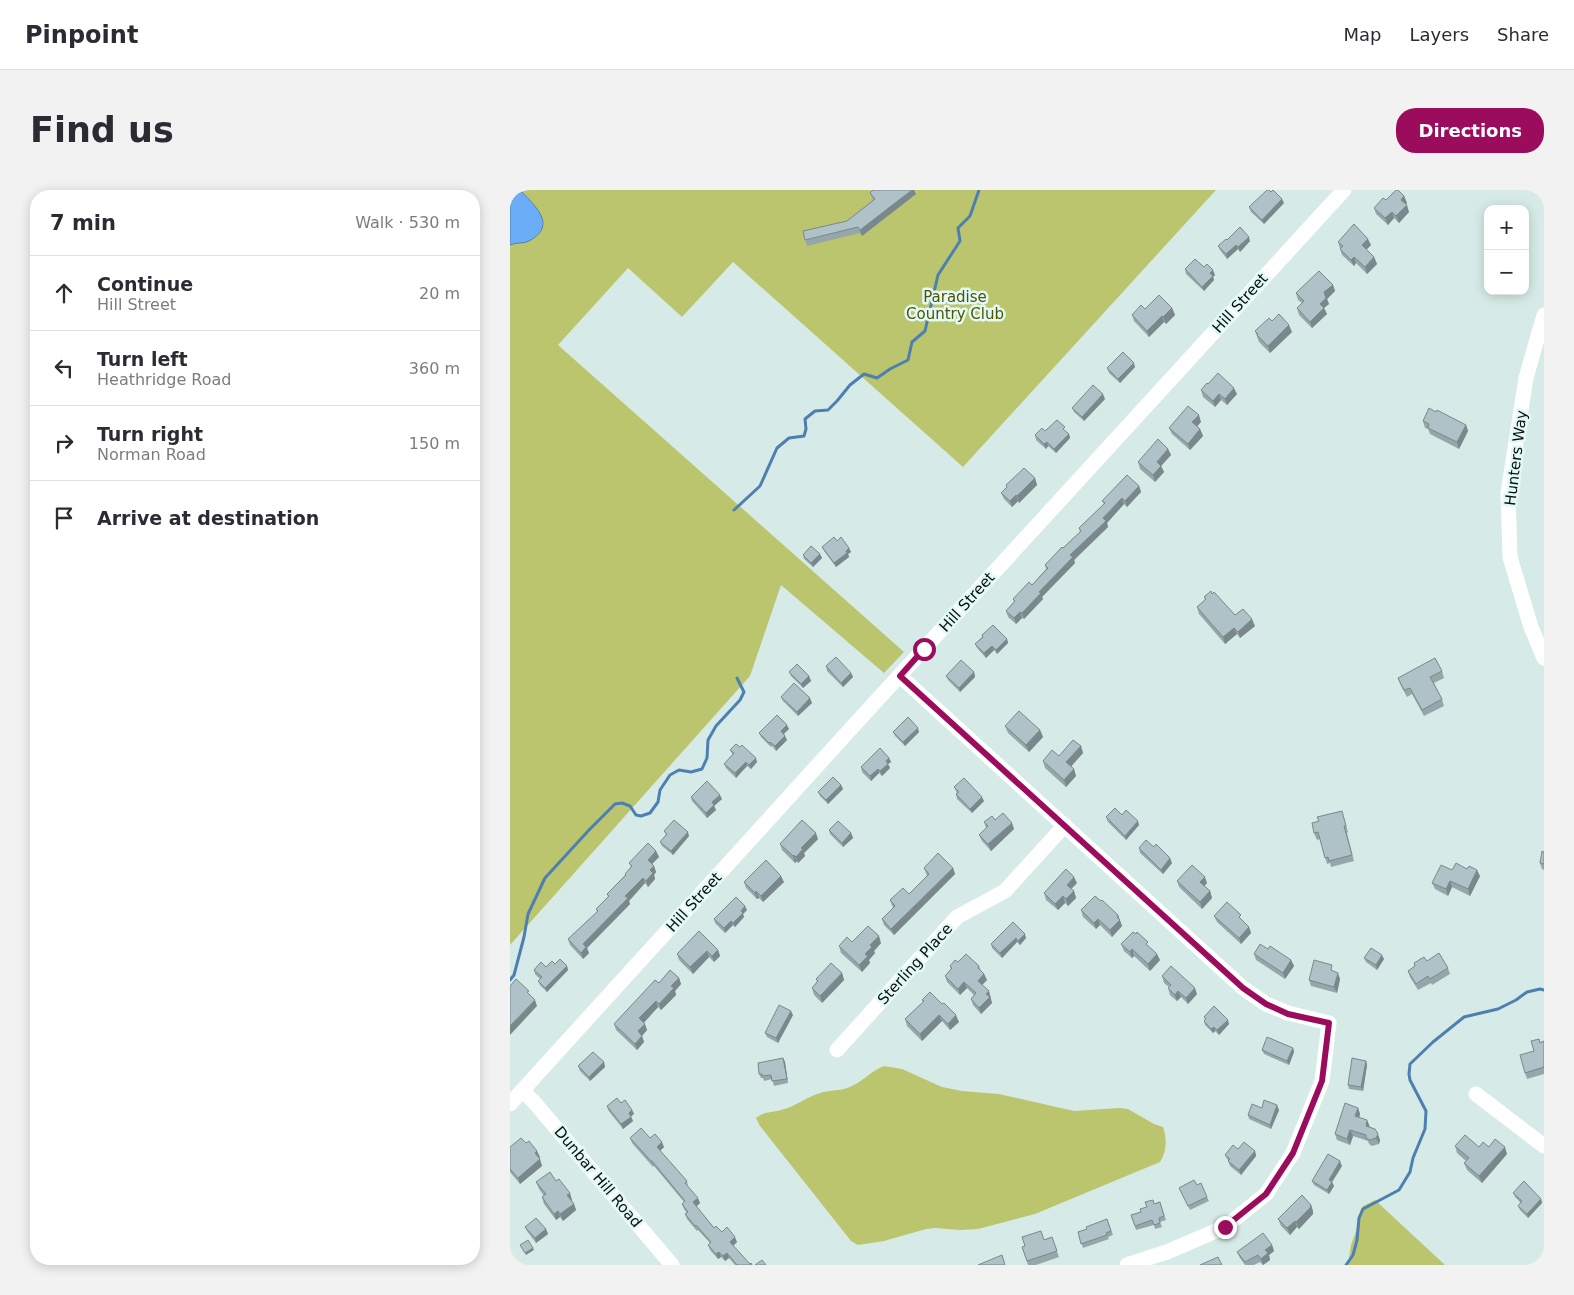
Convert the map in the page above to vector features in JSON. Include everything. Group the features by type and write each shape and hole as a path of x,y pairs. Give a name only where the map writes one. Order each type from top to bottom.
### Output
{"street":[{"name":"Hill Street","path":"510,1104 1344,190"},
{"name":"Hunters Way","path":"1544,315 1526,378 1508,493 1510,557 1531,628 1544,658"},
{"path":"900,676 1243,988 1266,1004 1288,1014 1329,1023 1322,1081 1293,1153 1266,1194 1225,1227 1167,1252 1127,1265"},
{"name":"Sterling Place","path":"838,1050 957,917 1005,891 1065,825"},
{"name":"Dunbar Hill Road","path":"523,1091 672,1265"},
{"path":"1476,1094 1544,1146"}],"green space":[{"name":"Paradise Country Club","path":"510,190 1216,190 963,467 733,262 682,317 628,268 558,345 904,652 884,673 781,585 750,676 510,945"},
{"path":"884,1066 902,1069 942,1087 962,1091 999,1094 1074,1111 1128,1109 1163,1127 1166,1140 1164,1154 1160,1162 1035,1214 978,1229 926,1229 884,1241 858,1245 851,1241 760,1126 756,1118 765,1113 786,1109 820,1093 852,1086"},
{"path":"1375,1200 1445,1265 1348,1265 1351,1245 1359,1223 1360,1211 1363,1206"}],"water":[{"path":"510,190 520,190 532,202 543,222 542,229 538,235 529,241 510,245"}],"building":[{"path":"873,190 912,190 860,230 858,227 805,240 803,231 847,221 875,199 870,193"},
{"path":"1267,190 1271,192 1273,190 1282,199 1262,220 1249,207"},
{"path":"1396,190 1404,196 1401,200 1407,205 1396,216 1392,212 1385,218 1374,208 1383,198 1386,200"},
{"path":"1354,224 1368,239 1362,245 1374,257 1365,267 1354,257 1351,260 1340,249 1343,246 1338,242"},
{"path":"1240,227 1249,237 1238,247 1236,245 1226,254 1218,246"},
{"path":"1195,259 1204,267 1207,264 1213,270 1210,273 1213,276 1202,287 1185,269"},
{"path":"1319,271 1333,285 1324,292 1326,298 1320,304 1324,308 1310,322 1297,308 1304,301 1296,293"},
{"path":"1159,295 1172,308 1147,331 1132,315 1141,305 1145,309"},
{"path":"1279,314 1289,325 1268,346 1255,331 1269,318 1272,321"},
{"path":"1123,352 1134,363 1118,379 1107,368"},
{"path":"1218,373 1234,388 1225,399 1219,394 1213,401 1201,390"},
{"path":"1093,385 1103,394 1082,417 1072,408"},
{"path":"1188,406 1199,415 1192,422 1200,429 1188,444 1169,428"},
{"path":"1429,408 1436,412 1437,410 1466,425 1457,442 1428,428 1429,424 1423,421"},
{"path":"1057,420 1065,427 1063,429 1069,434 1054,449 1047,442 1044,444 1035,435 1042,428 1045,431"},
{"path":"1158,439 1168,449 1157,462 1161,466 1153,475 1138,462"},
{"path":"1024,468 1035,478 1010,501 1001,493 1007,487 1006,485"},
{"path":"1127,475 1139,486 1125,501 1122,498 1103,518 1106,521 1070,555 1073,557 1039,592 1041,593 1022,613 1020,612 1014,618 1006,611 1015,601 1013,599 1029,582 1032,585 1048,568 1045,565 1081,531 1079,528 1105,503 1102,501"},
{"path":"834,537 837,541 841,537 849,548 846,551 847,553 834,563 822,547"},
{"path":"811,546 820,554 811,563 803,555"},
{"path":"1211,591 1235,615 1243,609 1252,619 1238,632 1234,628 1223,637 1197,607 1206,599 1204,597"},
{"path":"993,625 1007,639 996,650 992,646 984,653 975,644"},
{"path":"836,657 851,673 841,683 826,666"},
{"path":"1435,658 1442,671 1430,677 1442,699 1422,710 1410,688 1404,690 1398,678"},
{"path":"961,660 974,672 959,688 946,676"},
{"path":"797,664 809,676 801,684 789,672"},
{"path":"794,683 810,698 797,712 781,697"},
{"path":"1019,711 1040,730 1026,745 1005,726"},
{"path":"777,715 787,725 781,731 785,736 775,746 759,733"},
{"path":"908,717 918,728 903,742 893,732"},
{"path":"1073,740 1081,746 1066,762 1074,769 1064,780 1043,761 1052,750 1059,756"},
{"path":"736,744 740,747 742,745 756,758 749,765 746,762 735,773 724,764 734,753 730,750"},
{"path":"880,748 889,758 886,761 888,764 870,776 861,767"},
{"path":"833,777 841,785 826,800 818,792"},
{"path":"964,778 982,797 970,809 956,794 959,792 954,787"},
{"path":"707,781 720,795 712,802 714,805 706,813 691,797"},
{"path":"1115,808 1122,815 1126,810 1138,821 1125,836 1106,817"},
{"path":"1342,811 1352,855 1329,861 1328,857 1325,858 1318,832 1314,833 1312,823 1319,821 1317,817"},
{"path":"1003,813 1012,823 988,844 979,835 988,826 984,822 992,816 995,820"},
{"path":"674,820 688,832 671,851 660,842 667,834 664,831"},
{"path":"802,820 816,833 801,848 803,849 796,857 780,844"},
{"path":"838,821 851,833 842,843 829,830"},
{"path":"1146,840 1154,847 1156,844 1170,858 1161,870 1139,848"},
{"path":"648,843 656,851 648,860 654,866 650,870 653,873 646,881 643,878 625,896 628,898 583,944 586,947 581,953 568,939 598,911 596,909 609,896 607,894 626,875 632,866 629,863"},
{"path":"1542,851 1544,852 1544,864 1540,863"},
{"path":"938,853 953,868 891,929 882,919 895,906 890,900 903,888 909,894 929,874 924,868"},
{"path":"766,860 781,876 761,896 744,882"},
{"path":"1456,863 1467,869 1469,866 1477,870 1468,889 1450,881 1446,889 1432,883 1441,865 1452,870"},
{"path":"1192,865 1205,877 1200,882 1210,891 1200,902 1177,881"},
{"path":"1066,869 1074,877 1067,885 1074,891 1066,899 1063,896 1055,904 1044,893"},
{"path":"1095,896 1118,915 1117,917 1120,920 1110,930 1098,919 1094,923 1081,910"},
{"path":"736,897 745,906 741,911 743,913 733,923 731,921 724,928 714,919"},
{"path":"1227,902 1241,915 1239,917 1249,927 1239,938 1214,916"},
{"path":"1013,922 1025,934 1018,941 1016,938 1000,953 991,944"},
{"path":"868,926 879,936 870,945 872,947 865,954 868,956 859,965 839,946 847,937 852,942"},
{"path":"699,931 718,950 712,956 707,951 690,967 677,954"},
{"path":"1133,932 1136,934 1137,932 1148,942 1146,944 1157,954 1148,964 1132,949 1130,952 1121,944"},
{"path":"1260,944 1268,949 1270,946 1291,960 1283,973 1254,954"},
{"path":"1371,948 1382,955 1376,965 1364,958"},
{"path":"1439,953 1448,968 1430,979 1428,976 1416,984 1408,971 1415,966 1414,963 1424,957 1427,961"},
{"path":"966,954 979,966 978,968 984,974 978,981 989,991 986,994 990,997 979,1008 971,999 976,993 964,982 958,989 945,976 952,968 950,966 955,960 958,962"},
{"path":"560,959 567,966 545,988 538,981 542,977 534,970 541,962 546,967 552,961 555,964"},
{"path":"1314,960 1332,965 1331,970 1338,973 1334,987 1309,980"},
{"path":"831,963 842,973 820,996 812,988 818,981 816,979"},
{"path":"1171,966 1195,988 1186,998 1178,991 1175,995 1168,988 1171,985 1162,976"},
{"path":"670,970 679,978 671,986 674,988 659,1004 656,1001 639,1018 645,1024 638,1031 642,1036 635,1044 614,1024 655,980 659,983"},
{"path":"516,979 529,991 527,992 535,1000 510,1026 510,986"},
{"path":"930,992 956,1015 948,1024 939,1015 920,1034 905,1019 924,1001 922,1000"},
{"path":"779,1005 791,1011 776,1038 765,1033"},
{"path":"1214,1006 1228,1020 1217,1030 1214,1027 1211,1029 1204,1021 1206,1019 1204,1017"},
{"path":"1267,1037 1293,1048 1287,1061 1262,1050"},
{"path":"1539,1039 1540,1043 1544,1041 1544,1067 1525,1073 1520,1055 1534,1051 1531,1041"},
{"path":"593,1052 604,1062 589,1077 578,1066"},
{"path":"783,1058 787,1079 772,1081 771,1075 762,1076 762,1074 759,1074 758,1063"},
{"path":"1352,1058 1366,1061 1361,1087 1348,1085"},
{"path":"617,1098 621,1103 625,1100 632,1110 629,1113 631,1117 621,1124 607,1106"},
{"path":"1264,1100 1277,1105 1270,1125 1248,1115 1252,1104 1262,1108"},
{"path":"1345,1103 1358,1108 1355,1116 1367,1120 1366,1126 1375,1129 1378,1134 1376,1138 1370,1140 1366,1138 1366,1135 1350,1130 1347,1139 1335,1134"},
{"path":"641,1128 650,1138 655,1134 662,1142 657,1147 687,1181 685,1183 698,1198 693,1202 714,1228 716,1226 722,1232 727,1227 735,1237 730,1242 752,1265 737,1265 727,1253 723,1256 719,1252 716,1254 708,1245 711,1242 685,1214 688,1212 682,1204 685,1201 630,1138"},
{"path":"1465,1135 1479,1147 1483,1142 1489,1147 1495,1139 1505,1147 1479,1176 1464,1163 1469,1158 1455,1146"},
{"path":"521,1138 526,1143 529,1141 537,1151 535,1153 540,1159 518,1178 510,1169 510,1147"},
{"path":"1244,1142 1255,1151 1239,1170 1228,1161 1230,1159 1225,1155 1233,1145 1238,1149"},
{"path":"1328,1154 1340,1161 1329,1180 1332,1182 1327,1190 1312,1181"},
{"path":"550,1172 556,1181 559,1179 570,1193 567,1195 574,1204 560,1214 558,1211 554,1214 542,1197 546,1194 536,1182"},
{"path":"1194,1180 1197,1185 1201,1183 1207,1197 1188,1206 1179,1188"},
{"path":"1524,1181 1541,1199 1527,1214 1518,1206 1522,1201 1513,1193"},
{"path":"1302,1195 1311,1205 1310,1208 1287,1228 1278,1219"},
{"path":"1153,1200 1154,1204 1160,1202 1164,1216 1159,1218 1160,1223 1154,1225 1152,1220 1135,1226 1131,1215 1141,1212 1140,1209 1147,1207 1145,1202"},
{"path":"536,1218 546,1229 535,1238 525,1227"},
{"path":"1107,1219 1111,1231 1106,1233 1107,1235 1081,1244 1078,1232"},
{"path":"1041,1231 1044,1240 1052,1237 1057,1251 1027,1261 1022,1247 1025,1246 1022,1237"},
{"path":"1263,1233 1272,1245 1265,1250 1268,1253 1261,1259 1258,1255 1245,1262 1237,1252"},
{"path":"528,1240 533,1248 525,1253 520,1245"},
{"path":"1002,1255 1005,1265 978,1265"},
{"path":"1218,1257 1222,1265 1200,1265"},
{"path":"762,1260 766,1265 755,1265"}],"waterway":[{"path":"734,510 760,486 777,448 789,438 804,436 806,429 805,419 815,411 828,410 850,385 864,374 877,378 908,360 912,342 925,331 938,275 960,241 958,228 970,216 979,190"},
{"path":"510,980 514,975 528,914 545,878 615,804 622,803 630,806 636,815 641,816 650,813 658,802 660,790 670,775 679,770 691,772 702,769 707,758 708,740 716,726 740,700 744,692 737,678"},
{"path":"1346,1265 1353,1255 1357,1240 1359,1218 1363,1209 1399,1190 1410,1172 1413,1158 1425,1129 1426,1111 1410,1080 1410,1064 1464,1017 1498,1009 1527,992 1544,990"}],"route":[{"path":"924,649 900,676 1243,988 1266,1004 1288,1014 1329,1023 1322,1081 1293,1153 1266,1194 1225,1227"}]}
